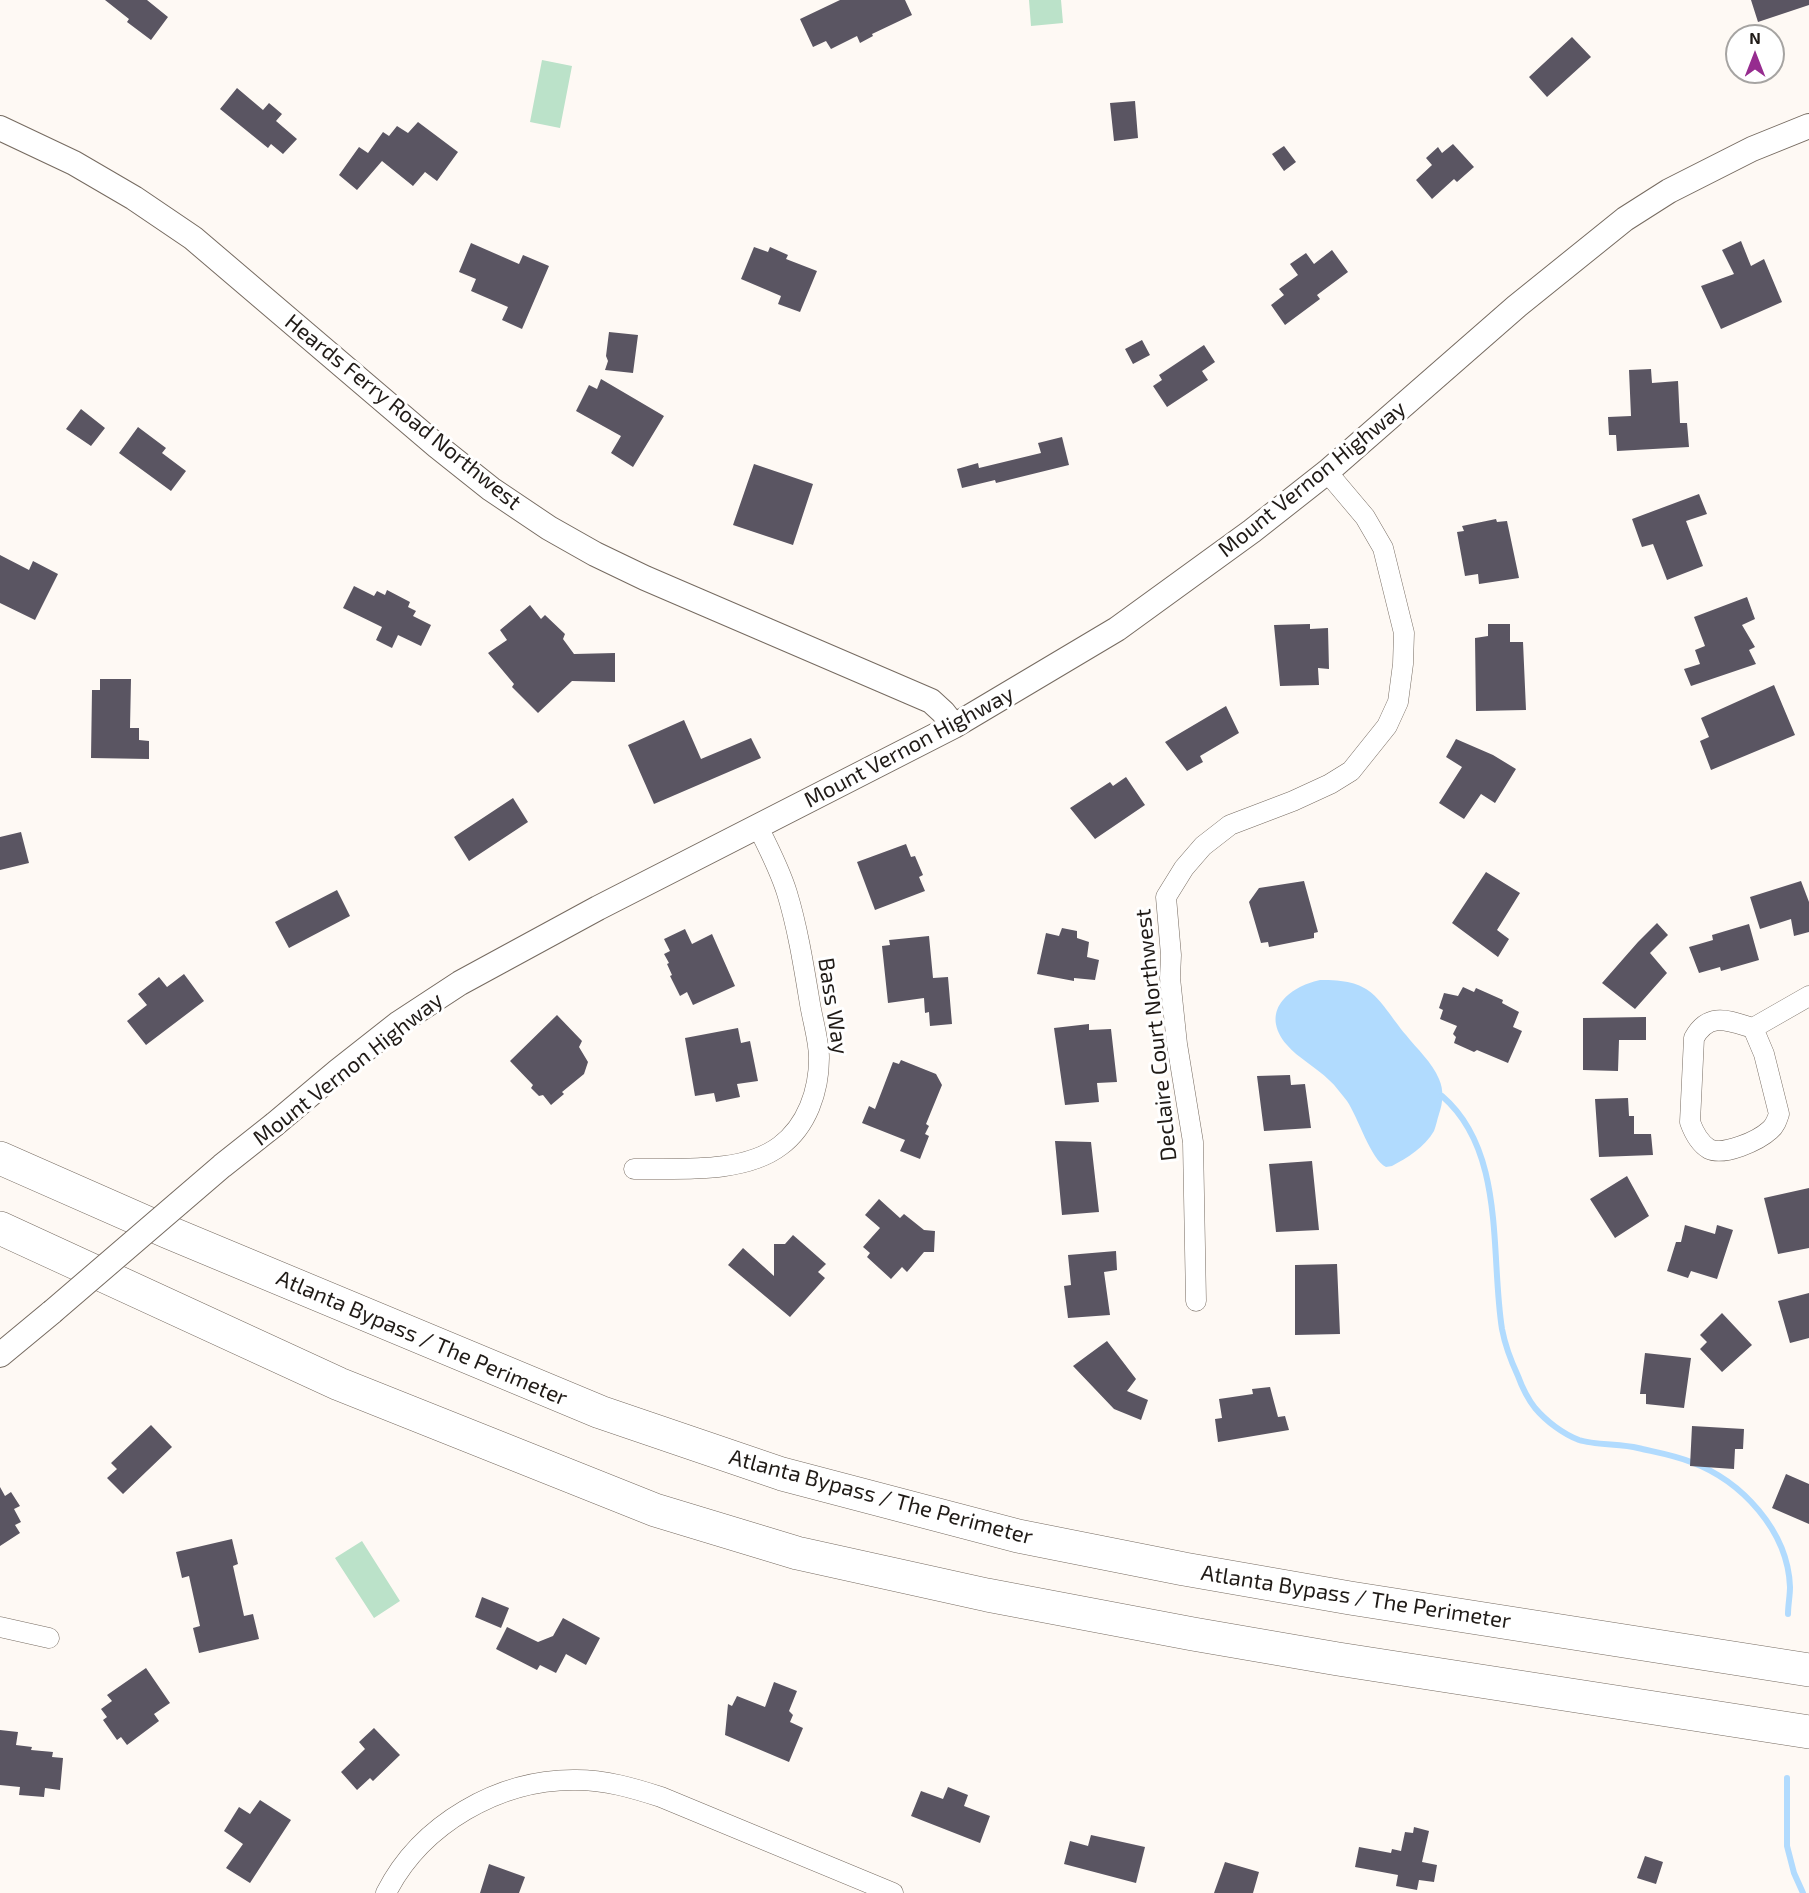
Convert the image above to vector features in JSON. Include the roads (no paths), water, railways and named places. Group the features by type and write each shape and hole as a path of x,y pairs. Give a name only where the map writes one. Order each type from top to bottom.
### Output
{"highway":[{"name":"Atlanta Bypass / The Perimeter","path":"0,1158 168,1232 600,1412 782,1474 1018,1536 1184,1569 1809,1670"},
{"path":"0,1228 339,1384 655,1510 797,1553 987,1595 1193,1634 1338,1659 1809,1732"}],"street":[{"name":"Mount Vernon Highway","path":"0,1355 222,1166 399,1023 460,983 598,908 954,726 1117,629 1252,531 1327,472 1517,306 1625,219 1669,191 1752,149 1809,126"},
{"name":"Heards Ferry Road Northwest","path":"0,128 91,173 134,198 193,238 437,446 491,489 549,528 595,554 645,578 931,701 944,712 954,726"},
{"name":"Declaire Court Northwest","path":"1196,1301 1193,1142 1173,1000 1166,897 1184,868 1203,846 1230,825 1293,801 1330,784 1350,771 1388,726 1398,702 1404,633 1383,548 1365,517 1327,472"},
{"name":"Bass Way","path":"634,1169 688,1168 746,1163 780,1147 799,1126 810,1106 816,1088 819,1056 805,975 787,893 778,867 758,827"},
{"path":"1753,1028 1764,1054 1779,1114 1769,1131 1756,1140 1731,1150 1709,1149 1695,1135 1690,1122 1694,1038 1699,1029 1709,1022 1721,1019 1753,1028 1809,996"},
{"path":"0,1627 49,1638"},
{"path":"386,1893 404,1864 421,1844 440,1827 480,1802 528,1785 578,1780 624,1785 661,1797 893,1893"}],"water":[{"path":"1320,980 1352,983 1372,993 1428,1061 1439,1079 1442,1101 1434,1131 1421,1147 1392,1166 1386,1167 1375,1156 1351,1108 1336,1087 1291,1050 1279,1033 1276,1022 1281,1003 1297,988"}],"waterway":[{"path":"1442,1096 1462,1119 1477,1145 1486,1174 1492,1205 1502,1329 1513,1365 1532,1404 1539,1413 1561,1431 1579,1440 1638,1448 1685,1460 1710,1471 1744,1495 1759,1511 1781,1547 1790,1587 1788,1614"},
{"path":"1787,1778 1787,1846 1794,1873 1803,1893"}]}
